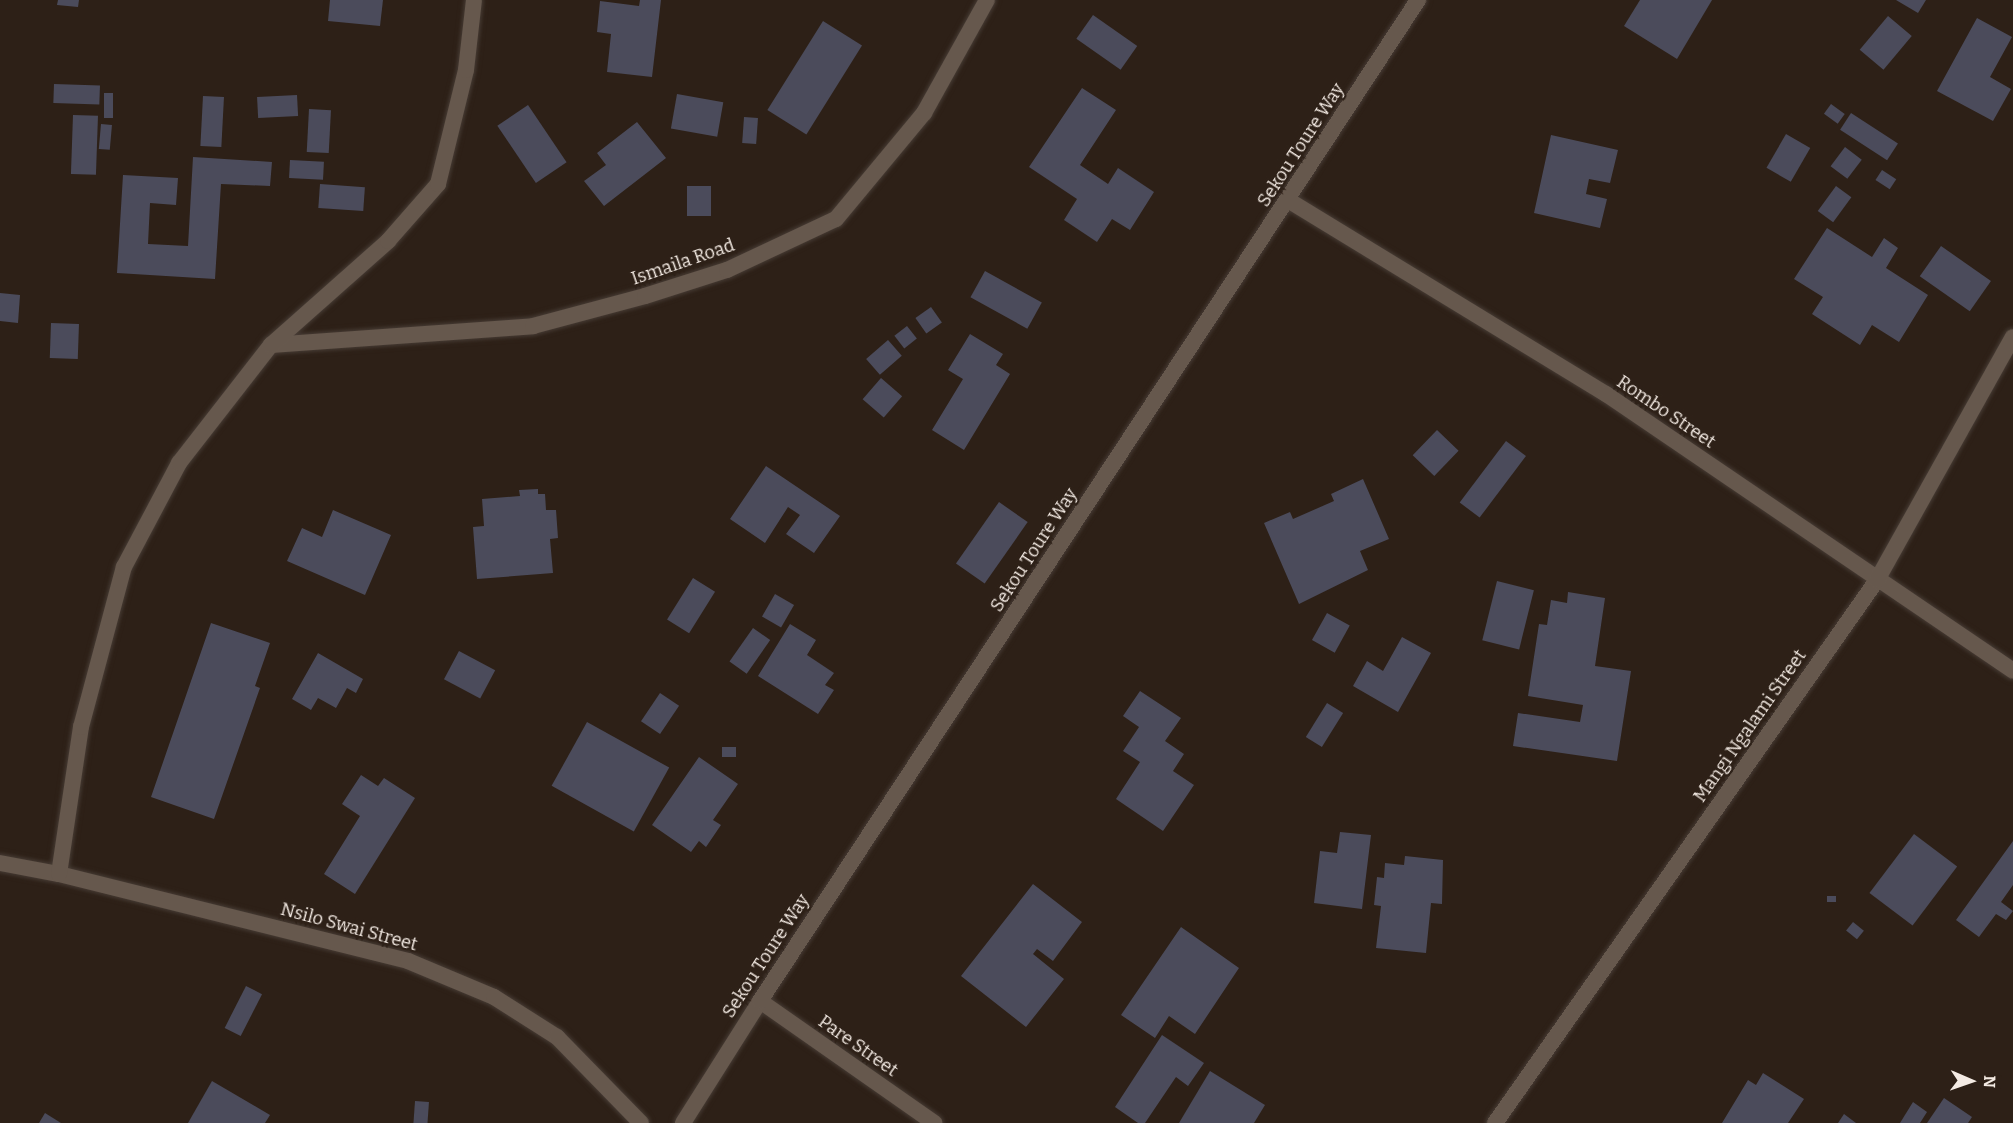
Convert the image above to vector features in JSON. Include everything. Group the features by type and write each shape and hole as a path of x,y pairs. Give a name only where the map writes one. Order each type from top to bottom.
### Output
{"street":[{"path":"59,874 81,727 124,567 179,463 271,345 388,241 438,184 466,70 474,0"},
{"name":"Ismaila Road","path":"271,345 533,326 645,296 727,270 836,219 924,113 987,0"},
{"name":"Sekou Toure Way","path":"682,1123 1418,0"},
{"name":"Rombo Street","path":"1288,200 1606,394 2013,671"},
{"name":"Mangi Ngalami Street","path":"1495,1123 1877,580 2013,337"},
{"name":"Nsilo Swai Street","path":"0,862 59,874 408,961 494,997 556,1037 641,1123"},
{"name":"Pare Street","path":"760,1001 934,1123"}],"building":[{"path":"58,0 79,0 78,7 57,5"},
{"path":"330,0 383,0 380,26 328,21"},
{"path":"640,0 661,0 652,77 607,72 611,34 597,32 600,1 639,6"},
{"path":"1640,0 1712,0 1677,59 1624,26"},
{"path":"1896,0 1926,0 1918,13"},
{"path":"1093,15 1137,46 1121,70 1076,39"},
{"path":"1888,16 1912,36 1883,70 1860,50"},
{"path":"1977,18 2012,37 1990,77 2011,89 1993,121 1937,91"},
{"path":"823,21 862,45 806,134 767,110"},
{"path":"54,84 100,86 99,105 53,103"},
{"path":"1082,88 1116,110 1080,165 1108,184 1118,168 1154,192 1130,230 1112,219 1097,242 1064,220 1077,199 1029,167"},
{"path":"104,93 113,93 113,118 104,118"},
{"path":"677,94 723,102 717,137 671,128"},
{"path":"297,95 298,116 258,118 257,97"},
{"path":"203,96 224,97 221,147 200,146"},
{"path":"1831,104 1845,114 1838,124 1824,114"},
{"path":"528,105 567,162 536,183 497,126"},
{"path":"309,109 331,110 329,153 307,152"},
{"path":"1851,113 1898,143 1887,160 1840,130"},
{"path":"73,115 98,116 96,175 71,174"},
{"path":"744,117 758,118 756,144 742,143"},
{"path":"637,122 666,158 604,206 584,181 606,165 597,153"},
{"path":"101,124 112,125 110,150 99,149"},
{"path":"1786,134 1810,148 1791,182 1766,168"},
{"path":"1551,135 1618,150 1610,183 1589,179 1586,194 1607,199 1600,228 1534,213"},
{"path":"1845,147 1862,160 1847,179 1831,166"},
{"path":"193,157 272,162 270,186 221,184 215,279 117,273 123,175 178,178 176,205 150,203 148,244 188,246"},
{"path":"290,160 324,162 323,180 289,178"},
{"path":"1882,170 1896,179 1890,189 1875,180"},
{"path":"320,184 365,187 363,211 318,208"},
{"path":"687,186 711,186 711,216 687,216"},
{"path":"1836,186 1851,197 1833,222 1818,211"},
{"path":"1827,228 1872,257 1884,238 1898,248 1886,268 1928,295 1899,342 1872,325 1860,345 1812,314 1823,297 1794,279"},
{"path":"1941,246 1991,281 1970,311 1920,276"},
{"path":"985,271 1042,303 1027,329 970,297"},
{"path":"0,293 20,295 18,323 0,321"},
{"path":"931,307 942,323 926,333 915,318"},
{"path":"51,323 79,324 78,359 50,358"},
{"path":"907,326 917,339 904,348 894,336"},
{"path":"970,334 1003,354 996,365 1010,374 964,450 932,430 963,379 948,370"},
{"path":"888,340 902,356 880,375 866,359"},
{"path":"881,378 902,396 884,418 863,399"},
{"path":"1437,430 1459,451 1434,476 1413,455"},
{"path":"1506,441 1526,456 1480,518 1460,502"},
{"path":"766,466 840,516 814,553 786,534 800,515 788,507 765,543 730,519"},
{"path":"1363,479 1389,539 1360,551 1368,570 1299,604 1264,523 1290,512 1293,519 1334,501 1331,494"},
{"path":"538,489 538,494 545,494 546,510 556,510 558,538 550,539 553,573 477,579 473,527 484,526 482,499 520,496 519,490"},
{"path":"999,502 1028,522 985,584 956,563"},
{"path":"333,510 391,535 365,595 287,561 302,528 322,537"},
{"path":"693,578 715,592 689,633 667,620"},
{"path":"1497,581 1534,590 1519,649 1482,640"},
{"path":"1568,592 1605,598 1595,666 1631,671 1617,761 1513,746 1518,713 1580,722 1583,705 1528,696 1539,624 1547,625 1551,600 1567,603"},
{"path":"775,594 794,605 781,628 762,617"},
{"path":"1327,613 1350,626 1335,653 1312,640"},
{"path":"211,623 270,643 255,686 260,688 214,819 151,797"},
{"path":"790,624 816,640 807,655 834,673 825,685 834,690 818,714 758,676"},
{"path":"753,628 770,640 747,674 729,662"},
{"path":"1402,637 1431,653 1398,712 1353,686 1367,661 1383,671"},
{"path":"459,651 495,670 480,699 444,679"},
{"path":"318,653 363,679 356,693 347,688 336,708 318,698 311,710 292,699"},
{"path":"1140,691 1181,718 1165,741 1184,754 1173,771 1194,785 1163,831 1116,799 1140,762 1123,751 1139,727 1123,716"},
{"path":"660,693 679,706 660,734 641,721"},
{"path":"1327,703 1343,713 1322,747 1306,737"},
{"path":"587,722 669,768 634,831 552,786"},
{"path":"722,747 736,747 736,757 722,757"},
{"path":"699,757 738,784 713,820 721,825 706,847 699,841 691,852 652,825"},
{"path":"361,775 378,786 384,778 415,798 355,894 324,874 360,816 342,804"},
{"path":"1340,832 1371,835 1362,909 1314,903 1320,851 1337,853"},
{"path":"1914,834 1957,866 1913,926 1869,893"},
{"path":"2013,841 2013,885 2001,902 2013,911 2006,920 1996,914 1979,937 1956,920"},
{"path":"1405,856 1443,860 1442,904 1431,903 1426,953 1376,948 1381,906 1374,905 1377,877 1384,878 1385,863 1404,865"},
{"path":"1033,884 1082,922 1053,961 1037,949 1033,954 1064,979 1026,1027 961,976"},
{"path":"1827,896 1836,896 1836,902 1827,902"},
{"path":"1853,922 1864,931 1857,939 1846,931"},
{"path":"1181,927 1239,968 1195,1034 1169,1016 1155,1038 1121,1015"},
{"path":"246,986 262,994 241,1036 225,1028"},
{"path":"1162,1035 1204,1063 1188,1086 1176,1077 1145,1123 1138,1123 1115,1107"},
{"path":"1210,1071 1265,1105 1254,1123 1179,1123"},
{"path":"1763,1073 1804,1099 1788,1123 1722,1123 1748,1080 1756,1085"},
{"path":"212,1081 270,1115 265,1123 188,1123"},
{"path":"1944,1098 1972,1117 1968,1123 1927,1123"},
{"path":"415,1101 429,1102 427,1123 413,1123"},
{"path":"1913,1102 1927,1112 1920,1123 1900,1123"},
{"path":"45,1113 61,1123 39,1123"},
{"path":"1844,1114 1856,1123 1838,1123"}]}
